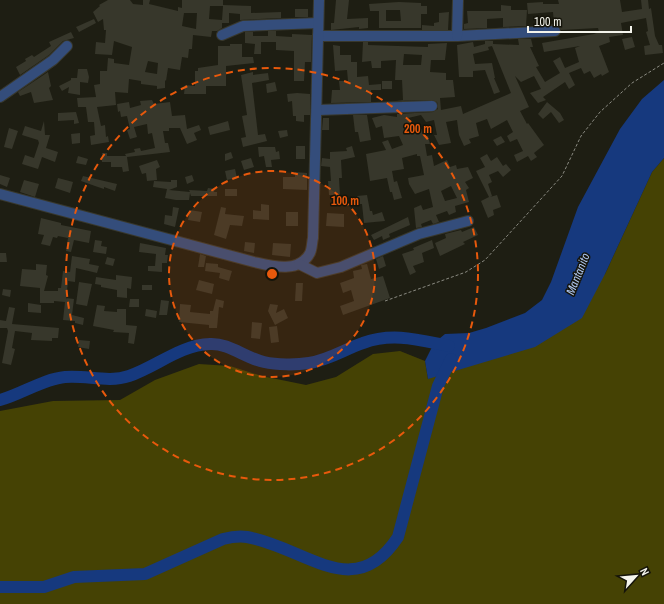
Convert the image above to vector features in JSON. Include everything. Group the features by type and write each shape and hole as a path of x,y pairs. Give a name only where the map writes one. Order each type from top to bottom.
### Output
{"street":[{"path":"0,194 254,262 288,267 299,264 310,254 313,238 318,110 319,0"},
{"path":"457,36 458,0"},
{"path":"222,35 243,26 318,23"},
{"path":"318,36 457,36 555,31"},
{"path":"0,97 53,60 67,46"},
{"path":"318,110 432,106"},
{"path":"299,264 317,273 341,267 419,234 468,221"}],"path":[{"path":"386,301 466,272 484,260 562,176 581,136 600,112 632,83 664,63"}],"shaded area":[{"path":"664,158 664,604 0,604 0,411 53,401 120,400 155,380 199,364 230,366 262,376 306,385 336,377 373,354 400,351 425,361 428,379 605,274 652,172"}],"water":[{"name":"Mantanito","path":"664,80 664,158 652,172 605,274 582,318 535,347 428,379 425,361 434,343 445,334 469,333 486,328 525,313 542,300 551,282 578,207 620,129 642,99"}],"building":[{"path":"108,0 130,0 133,4 143,5 143,0 150,0 149,4 178,11 178,7 182,8 182,0 223,0 223,5 251,6 251,13 281,12 281,18 240,20 240,14 229,13 229,23 222,23 222,28 217,31 212,31 211,37 193,35 192,49 189,49 188,58 182,57 180,70 168,68 165,88 157,89 157,86 141,84 141,81 129,79 128,93 115,92 116,105 97,107 101,126 105,125 106,137 108,136 109,142 91,145 90,136 95,135 94,122 88,122 86,107 78,107 77,98 96,97 94,85 100,84 100,71 107,71 108,58 114,59 114,63 129,65 132,47 114,41 112,55 95,54 96,42 105,43 106,30 104,30 103,19 98,22 93,12 100,6 99,5","holes":["210,6 223,6 222,20 209,19","184,13 197,13 196,29 182,26","148,61 158,63 157,74 145,72"]},
{"path":"336,0 349,0 347,19 368,18 368,28 359,29 359,27 331,30 331,23 334,23"},
{"path":"558,0 620,0 622,12 642,9 641,0 648,0 649,9 651,8 655,36 659,45 662,45 663,53 645,55 644,46 650,45 646,32 648,31 646,18 621,23 623,35 609,37 610,42 599,46 609,72 602,76 601,74 594,78 590,71 584,74 581,68 569,73 575,85 569,89 565,82 543,97 546,100 538,103 530,93 541,89 534,76 521,82 515,76 529,107 520,111 527,124 528,123 544,145 534,153 537,157 531,161 528,156 517,162 514,155 523,151 517,139 510,142 507,136 513,132 507,120 491,129 487,119 476,123 479,136 469,139 471,143 464,146 459,135 457,120 446,122 451,143 439,145 434,135 437,135 434,120 426,122 421,115 408,118 414,131 422,129 423,136 428,136 430,144 425,144 427,156 432,155 434,166 447,160 450,167 456,165 457,169 468,167 473,178 465,182 469,188 466,190 469,202 455,206 456,212 449,215 447,211 436,215 439,222 433,224 431,220 421,224 422,227 416,228 414,208 421,205 423,210 433,207 429,189 415,194 409,184 408,178 424,175 420,156 417,156 417,154 402,158 404,169 392,171 394,182 397,181 402,198 394,200 392,192 390,192 387,178 370,181 366,154 386,150 382,142 388,140 392,149 403,145 399,136 384,138 382,126 376,128 372,118 384,115 397,117 397,114 433,112 438,109 438,105 437,102 432,100 396,101 403,100 402,80 395,80 396,60 381,61 381,68 372,68 371,61 362,62 363,42 368,42 368,45 428,47 428,44 447,43 445,60 431,60 430,72 446,73 446,80 453,80 455,97 440,98 441,110 461,106 463,114 511,93 492,46 488,47 489,50 473,54 475,64 492,63 494,78 500,92 494,94 485,70 473,71 473,77 459,77 457,45 473,42 474,47 485,44 485,41 493,41 493,44 519,45 518,39 531,39 533,47 530,47 539,66 536,67 545,82 560,73 553,61 560,57 565,68 579,62 575,48 580,46 544,52 542,43 594,34 599,32 598,28 561,30 558,25 550,25 554,23 553,12 528,14 527,3 543,2 543,4 559,4","holes":["404,54 422,55 421,65 403,65","451,186 457,198 445,201 441,191"]},
{"path":"399,2 421,3 421,6 427,6 427,14 421,14 421,28 379,28 379,11 370,11 369,4","holes":["386,10 400,10 401,21 386,21"]},
{"path":"501,5 511,6 511,10 527,10 526,26 503,27 503,18 487,19 487,28 464,29 464,24 468,23 467,11 501,11"},
{"path":"295,9 308,9 308,17 295,17"},
{"path":"449,12 448,30 422,30 422,25 434,26 434,23 439,22 439,13"},
{"path":"94,19 96,23 79,32 76,27"},
{"path":"268,31 276,31 276,36 292,37 292,34 312,35 311,62 305,62 304,81 294,81 294,51 276,50 276,42 261,42 261,54 254,54 255,44 245,43 245,32 253,32 253,36 268,36"},
{"path":"71,32 74,38 63,41 49,55 20,75 16,67 26,61 25,59 32,55 34,57 51,46 49,42"},
{"path":"632,37 635,47 625,50 622,39"},
{"path":"230,44 242,44 242,57 253,57 254,63 226,66 226,86 206,86 206,94 184,94 185,85 195,86 195,71 198,71 198,68 218,65 218,46 230,46"},
{"path":"333,45 340,46 340,55 351,55 351,62 357,62 357,77 368,76 369,85 381,84 381,90 371,90 371,102 331,103 332,90 340,90 339,81 348,81 347,70 335,71"},
{"path":"78,69 87,69 89,77 88,83 80,82 80,95 68,93 69,87 62,91 59,86 71,80 71,78 77,78"},
{"path":"48,72 51,86 49,88 53,100 34,103 31,92 20,96 18,92"},
{"path":"253,72 253,75 268,73 269,80 252,83 258,135 265,134 267,141 243,147 241,138 246,137 242,116 247,115 241,75"},
{"path":"382,81 392,81 392,89 382,89"},
{"path":"275,82 277,91 267,93 266,84"},
{"path":"287,94 310,94 310,115 304,115 304,122 296,121 296,116 293,116 292,101 288,102"},
{"path":"152,100 154,104 170,102 172,116 185,115 187,129 199,125 201,130 194,133 197,140 187,144 180,128 169,128 169,131 163,131 165,143 168,143 170,152 127,157 129,171 123,172 122,167 111,167 111,162 102,162 102,153 107,153 107,156 126,156 125,154 135,152 134,149 140,148 141,151 155,148 152,133 148,134 147,124 134,127 137,137 130,139 127,130 130,129 127,116 121,117 120,111 118,112 117,104 129,102 130,108 141,105 140,101"},
{"path":"547,102 560,113 564,120 559,123 551,112 543,119 538,114"},
{"path":"76,112 79,123 74,124 74,120 58,121 58,113"},
{"path":"353,115 367,115 371,140 360,142 358,132 355,132"},
{"path":"323,118 329,118 329,130 322,130"},
{"path":"44,121 45,135 50,135 46,148 58,152 55,162 42,157 38,169 22,164 25,155 34,158 39,143 38,140 22,135 25,126 41,131"},
{"path":"228,121 230,130 210,135 208,127"},
{"path":"9,128 18,131 12,149 4,147"},
{"path":"287,130 288,136 280,138 278,131"},
{"path":"80,133 80,143 72,144 71,134"},
{"path":"501,136 505,142 497,146 493,140"},
{"path":"296,146 305,146 305,159 296,159"},
{"path":"352,146 355,157 341,160 342,178 339,178 340,196 342,196 343,203 334,204 333,195 329,195 328,181 331,181 330,167 321,166 322,158 330,159 330,152 347,151 346,148"},
{"path":"258,147 275,147 276,152 279,151 280,159 271,160 272,167 266,167 264,156 259,157"},
{"path":"231,152 233,158 225,161 225,154"},
{"path":"487,154 491,161 497,157 503,166 506,164 511,170 503,177 498,171 489,175 492,182 488,184 492,196 490,197 497,195 501,207 493,210 494,215 488,218 481,201 489,197 476,171 485,167 480,158"},
{"path":"78,156 88,159 86,165 76,163"},
{"path":"251,158 254,167 244,170 241,161"},
{"path":"157,160 160,167 156,169 157,180 147,181 146,173 142,174 139,166"},
{"path":"235,169 237,178 227,180 225,171"},
{"path":"295,172 307,173 307,190 283,189 283,177 295,177"},
{"path":"0,175 10,178 7,187 0,184"},
{"path":"192,175 194,181 187,184 185,177"},
{"path":"83,176 117,184 115,191 81,181"},
{"path":"58,178 73,182 70,193 55,188"},
{"path":"24,180 39,184 35,197 20,192"},
{"path":"171,180 177,180 177,187 169,190 190,192 189,190 207,191 208,188 215,189 214,192 217,192 217,196 191,196 190,193 189,200 176,200 165,198 167,189 153,187 154,181 171,182"},
{"path":"225,189 237,189 237,196 225,196"},
{"path":"367,195 370,211 372,211 373,215 382,212 385,221 364,223 362,204 358,204 357,196"},
{"path":"261,204 269,205 269,220 253,219 253,210 261,211"},
{"path":"173,207 179,208 175,227 164,224 165,215 172,216"},
{"path":"221,207 226,208 225,214 244,216 242,226 230,225 226,239 214,235"},
{"path":"190,210 202,212 200,222 188,220"},
{"path":"286,212 298,212 298,226 286,226"},
{"path":"327,213 344,214 344,227 326,226"},
{"path":"408,217 410,225 389,234 390,237 383,240 382,236 374,240 371,235"},
{"path":"41,218 61,223 61,225 91,231 89,243 74,240 71,252 66,251 68,238 58,236 57,238 53,237 50,246 41,244 44,235 38,234"},
{"path":"474,227 478,235 463,242 465,244 440,256 435,243 446,238 445,234 461,230 462,232"},
{"path":"95,240 102,241 101,246 107,247 106,254 93,252"},
{"path":"432,240 434,248 422,253 424,262 413,266 416,272 410,275 402,254 414,250 413,248"},
{"path":"245,242 255,243 254,253 244,251"},
{"path":"140,243 166,248 165,255 168,255 167,263 162,263 162,272 148,271 148,266 155,266 156,254 139,252"},
{"path":"273,243 291,244 290,257 272,255"},
{"path":"0,253 6,253 7,262 0,262"},
{"path":"200,254 206,256 204,267 198,267"},
{"path":"72,256 90,259 89,264 99,266 97,273 76,268 75,282 68,281 66,298 74,299 72,315 84,318 83,325 75,323 75,321 63,320 65,302 54,301 54,303 40,303 40,288 20,286 22,269 36,270 36,264 47,265 46,275 48,276 44,291 58,291 58,288 61,288 63,271 70,272"},
{"path":"383,256 386,266 379,269 376,259"},
{"path":"107,257 115,259 113,266 105,264"},
{"path":"206,263 218,264 218,267 232,271 229,281 219,278 220,273 205,271"},
{"path":"367,264 371,279 383,276 390,298 343,315 340,306 354,301 351,290 343,293 340,283 354,278 353,271 362,269 361,265"},
{"path":"116,275 132,277 131,289 127,288 127,298 117,297 117,290 101,287 101,285 95,284 96,277 116,280"},
{"path":"199,280 214,284 212,294 196,290"},
{"path":"79,282 92,284 87,306 76,304"},
{"path":"296,283 303,283 302,301 295,301"},
{"path":"142,285 152,285 152,290 142,290"},
{"path":"3,289 11,290 10,297 2,295"},
{"path":"130,299 139,299 139,307 129,307"},
{"path":"216,299 224,301 223,308 219,307 217,328 209,328 209,325 179,322 180,304 191,305 190,312 210,314 210,311 213,311"},
{"path":"161,300 169,301 167,315 159,315"},
{"path":"28,303 41,305 41,313 28,312"},
{"path":"270,304 278,305 276,313 284,309 288,318 275,325 268,311"},
{"path":"97,305 105,306 104,311 117,312 117,309 126,309 126,325 137,326 134,344 128,343 129,333 113,332 114,330 93,326"},
{"path":"9,307 15,308 12,324 59,328 58,338 52,338 52,341 31,340 32,333 15,331 12,348 15,349 11,365 2,363 8,331 7,328 0,328 0,320 6,321"},
{"path":"146,309 157,311 156,318 145,316"},
{"path":"252,322 262,323 260,339 251,338"},
{"path":"277,326 279,342 271,343 269,327"},
{"path":"79,340 90,341 89,349 78,347"}],"waterway":[{"path":"0,400 57,378 73,377 113,379 129,376 178,352 199,345 217,344 257,360 269,363 286,364 316,362 363,343 385,338 406,338 449,346"},
{"path":"0,587 44,587 74,577 145,574 223,539 232,537 247,537 269,543 328,566 347,569 364,567 381,557 398,537 438,386 451,359"}]}
